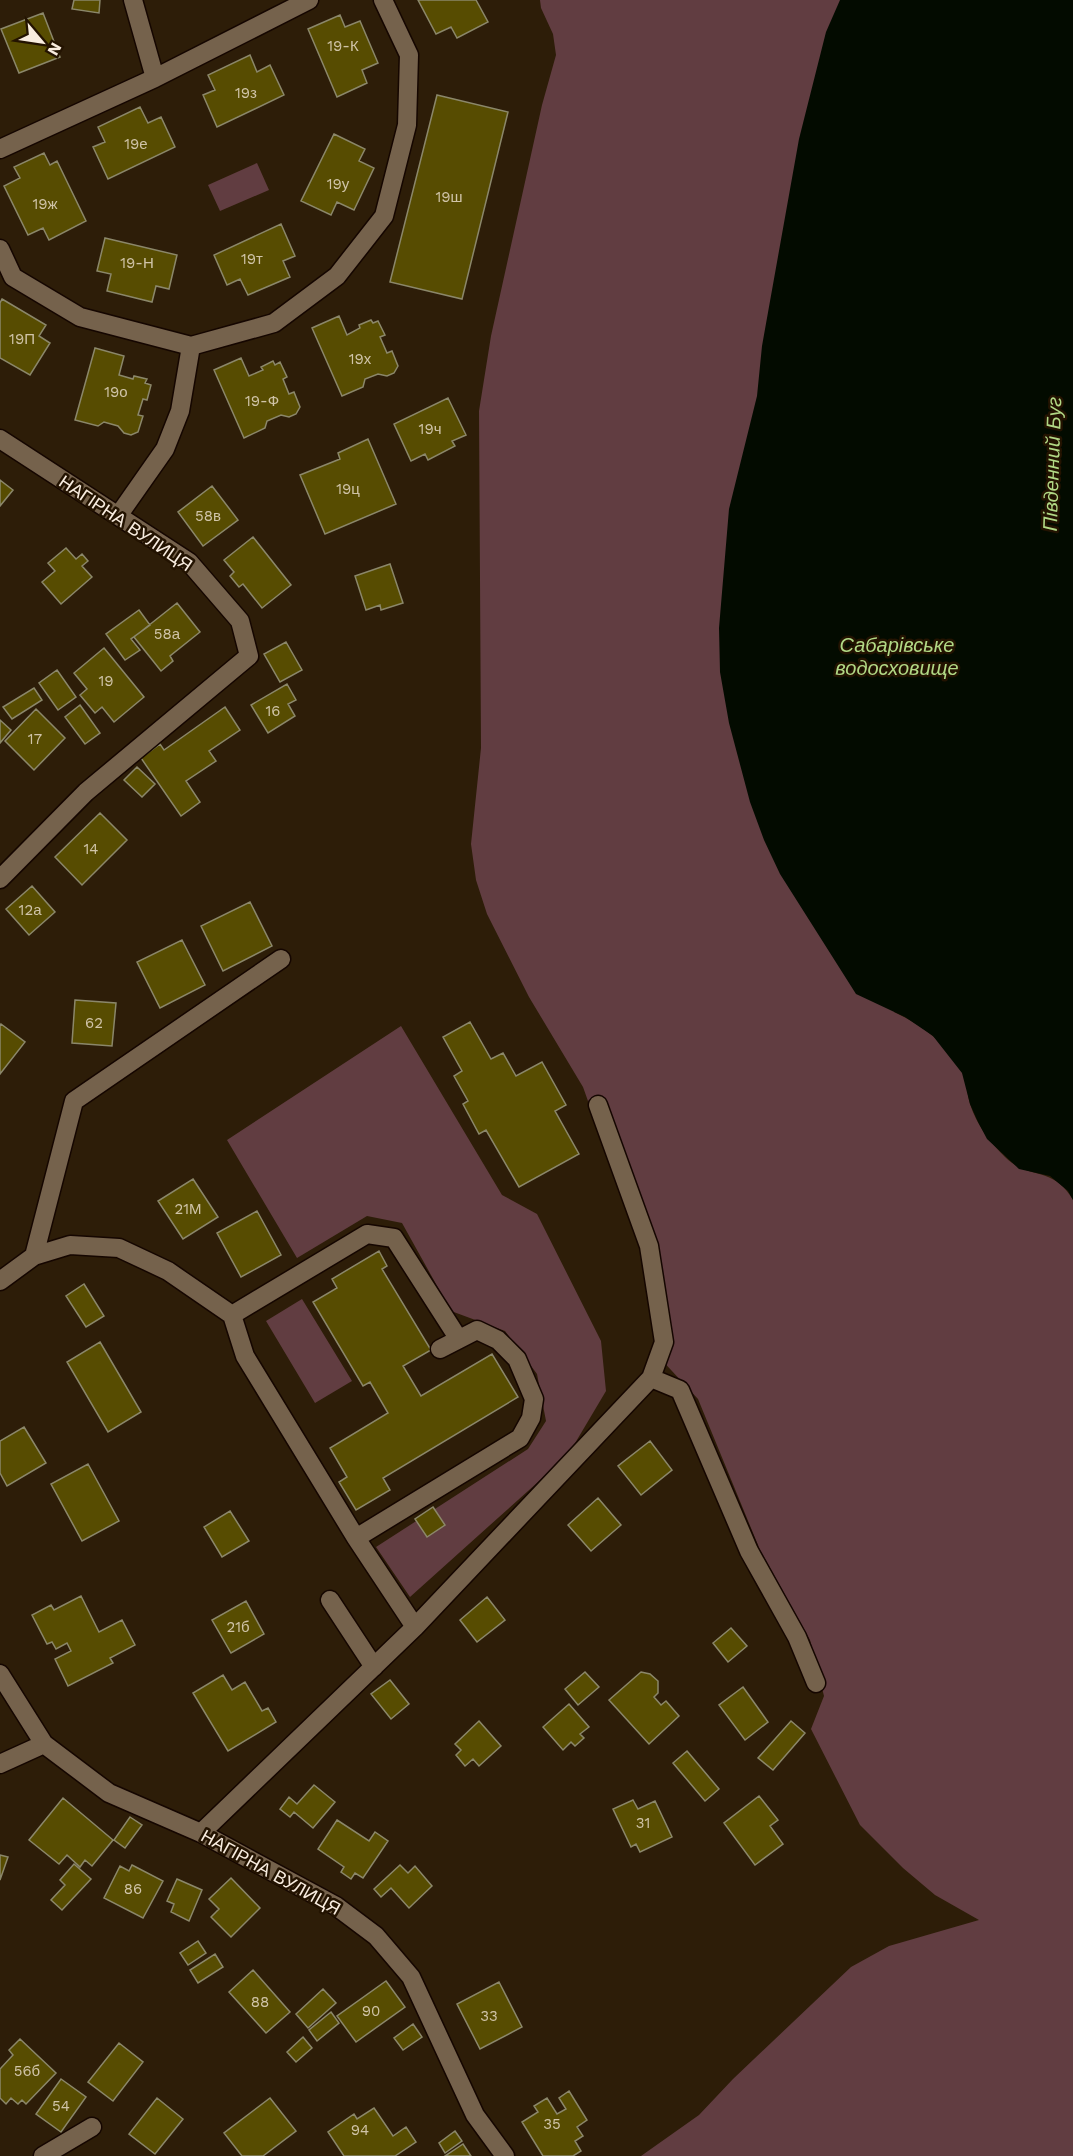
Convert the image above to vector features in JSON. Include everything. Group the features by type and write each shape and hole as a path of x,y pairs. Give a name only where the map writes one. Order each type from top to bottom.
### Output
{"street":[{"path":"133,0 155,78"},
{"path":"0,149 155,78 309,0"},
{"path":"0,249 13,277 80,317 191,346 274,323 337,276 384,216 407,125 409,55 383,0"},
{"path":"118,516 165,449 180,411 191,346"},
{"name":"НАГІРНА ВУЛИЦЯ","path":"0,439 189,562 240,621 249,656 86,792 0,879"},
{"path":"34,1256 74,1101 281,959"},
{"path":"201,1833 415,1627 651,1378 664,1342 649,1245 598,1105"},
{"path":"232,1315 367,1234 394,1238 458,1338"},
{"path":"0,1281 34,1256 70,1245 119,1248 168,1271 232,1315 245,1356 356,1538 415,1627"},
{"path":"356,1538 520,1438 531,1418 534,1399 517,1359 498,1340 477,1330 440,1349"},
{"path":"651,1378 680,1390 749,1551 797,1637 816,1683"},
{"path":"330,1600 374,1667"},
{"name":"НАГІРНА ВУЛИЦЯ","path":"0,1674 44,1744 109,1793 201,1833 336,1906 376,1936 411,1977 475,2115 506,2156"},
{"path":"0,1764 44,1744"},
{"path":"43,2156 92,2127"}],"shaded area":[{"path":"540,0 904,0 894,1012 933,1036 956,1062 964,1076 976,1119 999,1151 1023,1169 1049,1177 1057,1182 1073,1200 1073,2156 641,2156 699,2115 733,2079 851,1967 889,1946 979,1920 935,1895 903,1868 860,1825 811,1729 824,1696 810,1640 760,1550 698,1399 658,1356 645,1261 583,1087 529,997 487,914 476,880 471,844 481,748 479,411 491,336 542,105 556,55 553,34 541,8"},
{"path":"257,163 269,190 220,211 208,185"},
{"path":"401,1026 502,1195 537,1214 601,1341 606,1391 568,1455 410,1597 376,1547 528,1449 546,1421 537,1374 505,1331 451,1311 402,1223 367,1216 297,1258 227,1140"},
{"path":"302,1299 352,1381 315,1403 266,1321"}],"water":[{"name":"Сабарівське водосховище","path":"840,0 1073,0 1073,1200 1068,1191 1050,1176 1019,1169 987,1139 970,1104 962,1073 933,1036 905,1017 856,994 780,874 764,840 750,802 729,723 720,672 719,628 729,509 757,396 762,346 799,139 826,32"}],"building":[{"path":"74,0 100,0 99,13 72,9"},
{"path":"418,0 476,0 488,22 457,38 451,27 436,34"},
{"path":"43,13 60,57 19,73 1,29"},
{"path":"340,15 345,27 360,21 378,63 362,70 367,83 337,97 308,29"},
{"path":"250,55 257,72 270,65 284,95 217,127 203,95 215,90 208,75"},
{"path":"437,95 508,112 462,299 390,282"},
{"path":"140,107 148,123 161,117 175,147 108,179 93,147 105,142 98,127"},
{"path":"334,134 365,149 359,161 374,168 354,210 337,202 331,215 301,201"},
{"path":"44,153 50,165 57,161 86,221 49,240 43,228 28,235 4,186 20,178 14,167"},
{"path":"281,224 295,256 283,261 290,277 248,295 240,279 227,285 214,255"},
{"path":"105,238 177,255 169,289 156,286 152,302 107,291 111,274 97,271"},
{"path":"2,299 46,325 39,336 50,343 30,375 0,358 0,303"},
{"path":"339,316 347,335 360,328 359,325 371,320 373,323 378,321 385,335 380,337 387,353 392,351 398,366 394,373 387,376 378,374 365,379 363,387 342,396 312,328"},
{"path":"95,348 124,356 119,375 133,379 134,376 147,379 145,383 151,385 147,400 143,399 138,415 143,416 138,432 131,435 124,433 118,426 104,422 98,426 75,420"},
{"path":"241,358 249,376 263,370 261,367 273,361 275,365 280,362 287,377 283,379 289,394 294,392 300,407 296,414 289,417 281,415 267,421 265,428 244,438 214,370"},
{"path":"448,398 466,435 452,441 455,446 428,460 425,454 411,461 394,424"},
{"path":"368,439 396,504 325,534 300,475 340,459 338,453"},
{"path":"0,480 13,490 0,506"},
{"path":"212,486 238,520 203,546 178,512"},
{"path":"253,537 291,585 262,608 243,584 239,587 230,576 234,572 224,560"},
{"path":"66,548 76,559 82,554 88,561 82,566 92,577 61,604 42,582 55,571 48,563"},
{"path":"390,564 403,603 381,610 380,605 366,610 355,576"},
{"path":"177,603 200,632 170,656 173,661 161,671 134,637"},
{"path":"139,610 150,625 131,639 140,650 125,660 106,634"},
{"path":"286,642 302,670 280,682 264,654"},
{"path":"104,648 144,697 114,722 102,707 95,713 80,695 87,689 74,673"},
{"path":"57,670 76,697 58,710 39,683"},
{"path":"287,684 296,700 288,704 295,716 268,733 251,705"},
{"path":"34,688 42,700 12,719 3,707"},
{"path":"80,705 100,733 85,744 65,717"},
{"path":"225,707 240,730 209,751 216,761 186,781 200,802 181,816 141,758 160,744 164,750"},
{"path":"36,709 65,738 34,770 5,741"},
{"path":"0,720 11,730 0,743"},
{"path":"137,767 155,784 142,797 124,780"},
{"path":"100,813 127,840 82,885 55,857"},
{"path":"32,886 55,912 29,935 6,909"},
{"path":"250,902 272,946 223,971 201,926"},
{"path":"182,940 205,985 160,1008 137,962"},
{"path":"75,1000 116,1003 112,1046 72,1043"},
{"path":"470,1022 491,1059 503,1053 516,1076 542,1062 566,1105 555,1111 579,1154 519,1187 486,1130 479,1134 463,1104 468,1101 454,1076 462,1071 443,1037"},
{"path":"1,1024 25,1042 0,1074 0,1026"},
{"path":"193,1179 218,1217 183,1239 158,1201"},
{"path":"257,1211 281,1255 241,1277 217,1233"},
{"path":"379,1251 387,1266 382,1269 431,1350 403,1366 421,1396 492,1354 518,1397 383,1478 390,1490 356,1510 339,1482 347,1477 330,1448 388,1413 370,1382 363,1386 313,1302 337,1288 332,1279"},
{"path":"84,1284 104,1316 86,1327 66,1296"},
{"path":"100,1342 141,1412 108,1432 67,1362"},
{"path":"24,1427 46,1463 7,1486 0,1473 0,1441"},
{"path":"650,1441 672,1470 641,1495 618,1466"},
{"path":"88,1464 119,1521 82,1541 51,1484"},
{"path":"598,1498 621,1525 591,1551 568,1525"},
{"path":"433,1507 445,1525 427,1537 415,1519"},
{"path":"230,1511 249,1541 222,1557 204,1527"},
{"path":"81,1596 99,1632 122,1620 135,1645 110,1658 113,1663 68,1686 55,1659 71,1651 67,1643 56,1649 52,1642 47,1644 32,1615 51,1605 54,1610"},
{"path":"487,1597 505,1620 477,1642 460,1620"},
{"path":"246,1601 264,1634 231,1653 212,1620"},
{"path":"731,1628 747,1646 728,1662 713,1643"},
{"path":"585,1672 599,1687 578,1705 565,1689"},
{"path":"641,1672 650,1674 658,1681 658,1693 654,1697 661,1705 666,1701 679,1716 649,1744 609,1700"},
{"path":"223,1675 232,1690 245,1682 262,1711 268,1708 276,1722 228,1751 193,1693"},
{"path":"390,1680 409,1704 391,1719 371,1694"},
{"path":"743,1687 768,1722 745,1740 719,1705"},
{"path":"569,1704 589,1727 580,1734 584,1738 575,1746 571,1742 563,1750 543,1727"},
{"path":"479,1721 501,1746 479,1766 473,1759 465,1766 456,1755 461,1750 455,1744"},
{"path":"791,1721 805,1733 773,1770 758,1758"},
{"path":"687,1751 719,1789 705,1801 673,1763"},
{"path":"314,1785 335,1802 313,1828 294,1812 290,1817 280,1809 289,1797 297,1804"},
{"path":"759,1796 778,1820 770,1826 783,1844 755,1865 724,1823"},
{"path":"63,1798 113,1840 92,1866 85,1860 80,1867 67,1855 59,1864 29,1840"},
{"path":"633,1800 638,1809 655,1801 672,1837 640,1852 636,1844 631,1847 613,1809"},
{"path":"130,1817 142,1825 125,1848 114,1840"},
{"path":"337,1820 369,1841 375,1832 388,1841 363,1878 355,1873 351,1879 341,1872 344,1867 318,1849"},
{"path":"0,1855 8,1857 0,1880"},
{"path":"74,1864 91,1879 62,1910 51,1900 65,1885 60,1880"},
{"path":"132,1865 163,1881 143,1918 104,1898 120,1866 129,1871"},
{"path":"400,1865 408,1873 415,1866 432,1886 409,1908 391,1888 381,1897 374,1889"},
{"path":"231,1878 260,1908 231,1937 211,1917 219,1909 209,1899"},
{"path":"177,1879 202,1890 189,1921 171,1912 174,1904 167,1901"},
{"path":"198,1941 206,1953 188,1965 180,1953"},
{"path":"215,1954 223,1967 198,1983 190,1970"},
{"path":"253,1970 290,2012 266,2033 229,1992"},
{"path":"386,1981 405,2007 356,2042 337,2016"},
{"path":"499,1982 522,2027 480,2049 457,2004"},
{"path":"323,1989 336,2003 308,2028 296,2014"},
{"path":"331,2012 339,2023 317,2041 309,2030"},
{"path":"413,2024 422,2037 403,2050 394,2038"},
{"path":"303,2037 312,2048 296,2062 287,2052"},
{"path":"20,2039 56,2073 26,2104 22,2100 18,2104 11,2098 6,2104 0,2098 0,2069 13,2055 9,2050"},
{"path":"119,2043 143,2062 113,2101 88,2082"},
{"path":"61,2079 86,2097 61,2132 36,2114"},
{"path":"569,2091 587,2120 577,2127 583,2136 575,2141 581,2151 573,2156 543,2156 522,2122 538,2112 534,2106 547,2098 557,2114 566,2109 559,2098"},
{"path":"157,2098 183,2119 155,2154 129,2134"},
{"path":"270,2098 296,2131 263,2156 242,2156 224,2133"},
{"path":"374,2108 393,2136 406,2127 416,2142 395,2156 344,2156 328,2132 354,2114 357,2119"},
{"path":"455,2131 462,2141 445,2153 439,2143"},
{"path":"463,2144 471,2156 445,2156"}],"water label":[{"name":"Південний Буг","path":"1052,464"}]}
